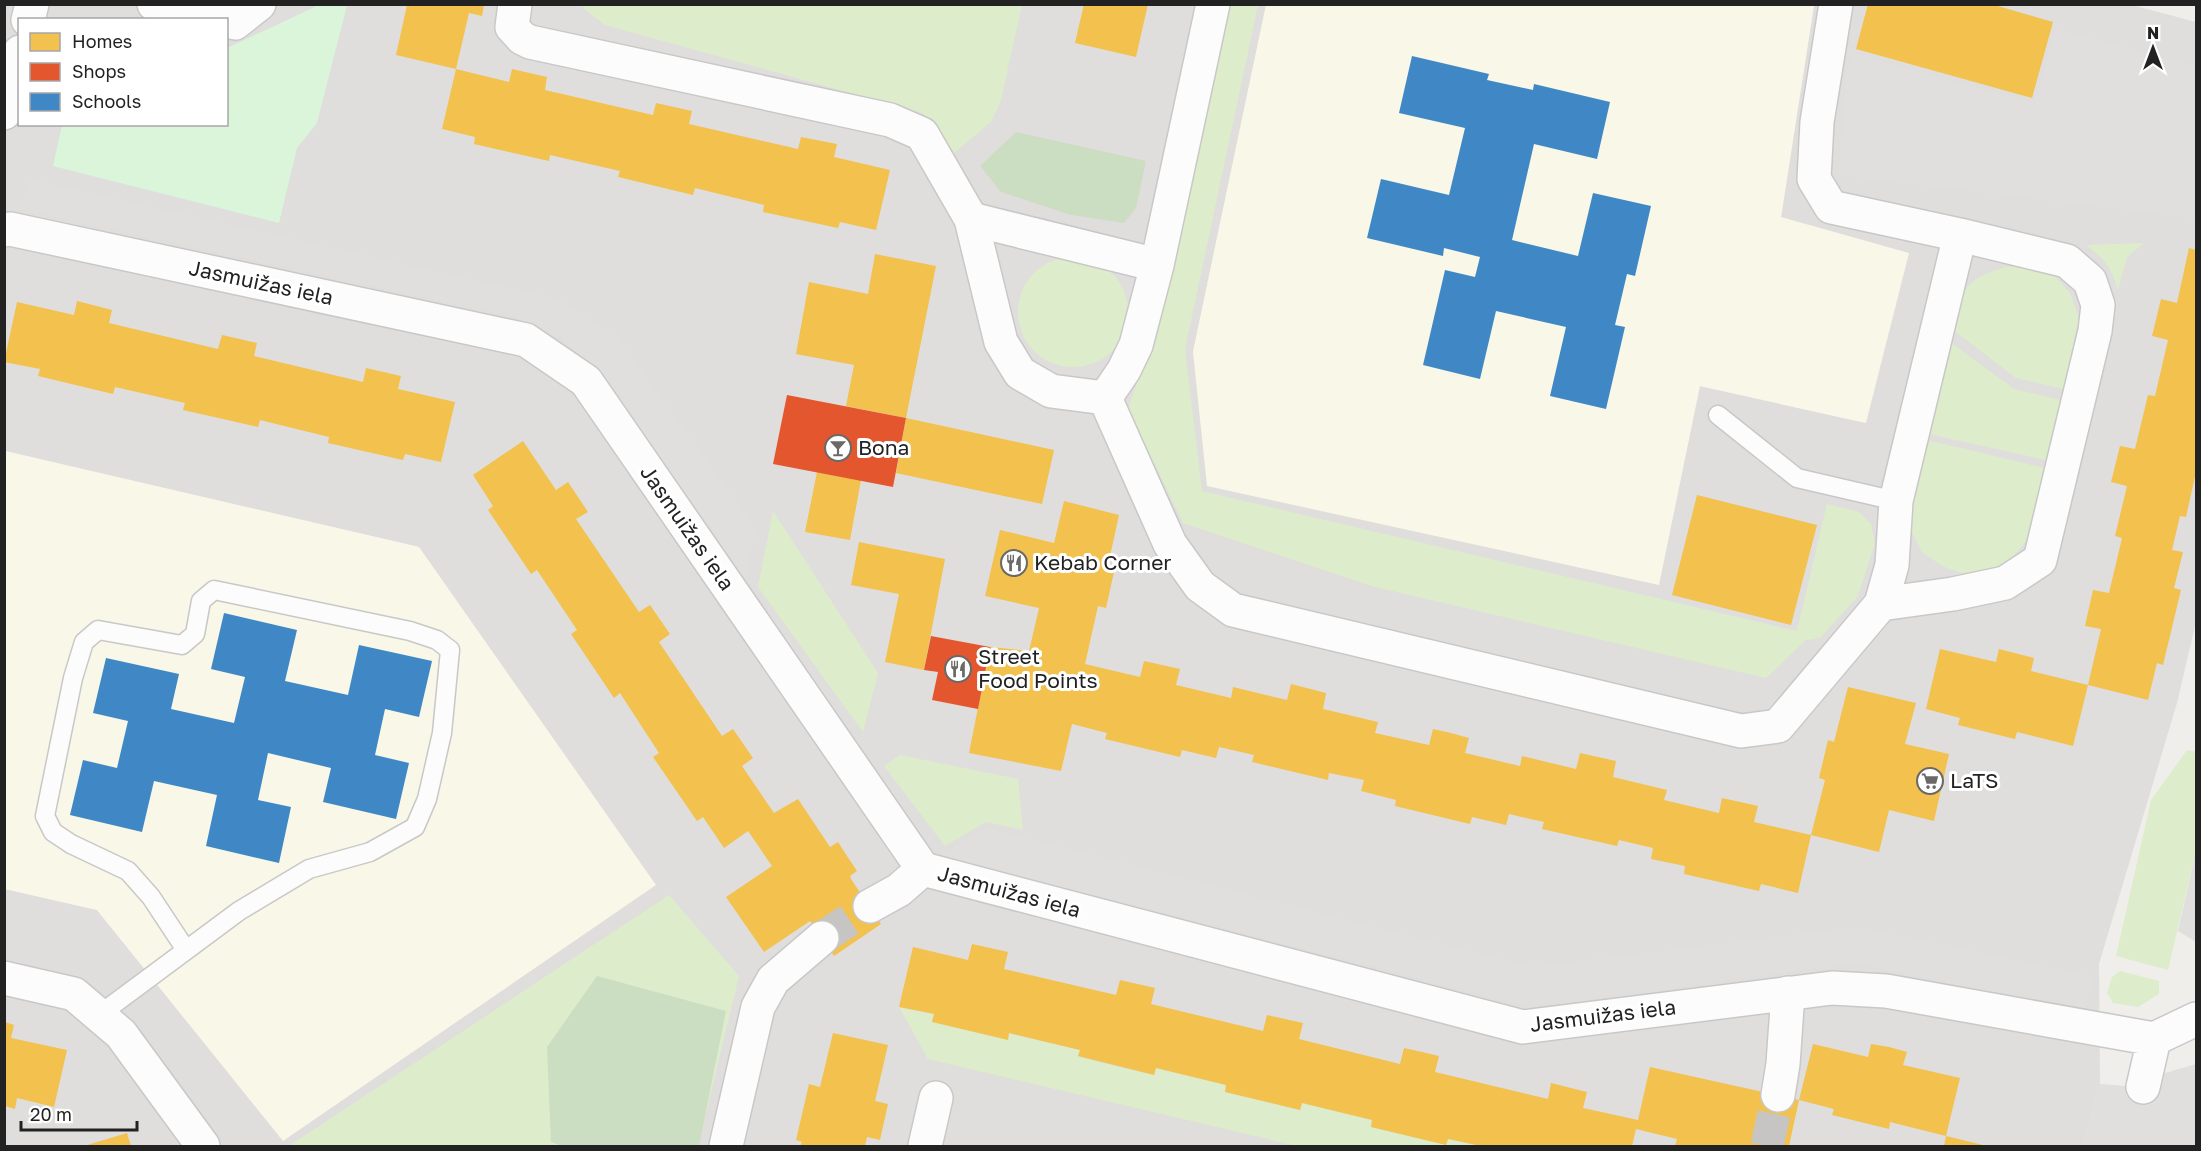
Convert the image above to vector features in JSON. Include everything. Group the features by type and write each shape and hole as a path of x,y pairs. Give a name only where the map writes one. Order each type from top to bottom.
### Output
{"street":[{"path":"154,4 213,18"},
{"path":"228,21 236,23 259,4"},
{"path":"515,4 513,27 522,38 530,42 890,120 922,134 971,219 998,331 1006,353 1020,373 1051,391 1105,398"},
{"path":"1105,398 1124,370 1136,345 1157,265 1213,4"},
{"path":"1836,4 1818,122 1814,179 1831,207 2067,261 2090,281 2098,305 2095,331 2040,560 2005,583 1953,594 1881,604"},
{"path":"4,113 18,60"},
{"path":"971,219 1157,265"},
{"name":"Jasmuižas iela","path":"4,230 10,229 526,340 586,381 923,869 1523,1027 1832,988 1886,991 2154,1039"},
{"path":"1105,398 1170,544 1200,586 1233,610 1741,731 1778,726 1881,604 1892,565 1896,501 1960,236"},
{"path":"870,906 899,890 923,869"},
{"path":"726,1146 758,1007 772,980 822,938"},
{"path":"4,978 74,994 99,1015 121,1034 203,1146"},
{"path":"1778,1095 1783,1064 1788,993"},
{"path":"2143,1088 2154,1039 2196,1019"},
{"path":"925,1146 936,1098"}],"lane":[{"path":"1718,415 1797,478 1896,501"},
{"path":"99,1015 239,911 309,869 370,852 415,827 427,799 442,733 450,650 436,639 410,631 213,590 201,601 195,634 182,645 98,630 84,642 73,678 45,816 53,831 71,844 128,871 151,897 186,950"}],"shaded area":[{"path":"5,5 1266,5 1193,352 1700,386 1866,423 1781,217 1814,5 2132,5 2196,22 2196,622 2177,703 2099,964 2100,1084 2083,1146 5,1146 5,889 97,910 284,1141 419,547 5,451"},
{"path":"1266,5 1814,5 1781,217 1909,253 1866,423 1700,386 1659,585 1207,486 1193,352"},
{"path":"2056,29 2196,66 2196,218 1838,175 1846,73 1852,53 2035,104"},
{"path":"28,179 562,300 617,337 755,528 745,578 598,369 561,338 517,318 21,209"},
{"path":"5,451 419,547 656,885 283,1141 97,910 5,889"},
{"path":"986,828 1532,967 1858,927 2092,976 2085,1011 1854,963 1529,1007 941,855"},
{"path":"2196,851 2196,942 2178,931"},
{"path":"2196,1064 2196,1146 2083,1146 2100,1084 2152,1088 2158,1075"}],"green space":[{"path":"319,5 347,5 317,123 297,148 279,223 53,166 62,126 228,126 228,48"},
{"path":"582,5 1022,5 1000,104 991,122 949,157 923,113 605,25"},
{"path":"1227,5 1258,5 1185,349 1202,491 1797,631 1827,504 1859,512 1871,524 1875,543 1858,596 1820,638 1806,640 1766,678 1375,587 1183,523 1128,409 1159,320"},
{"path":"1016,132 1146,161 1136,208 1124,223 1071,215 1001,192 980,166"},
{"path":"2144,243 2127,257 2118,290 2107,264 2086,245"},
{"path":"1073,257 1094,261 1112,273 1124,291 1128,312 1124,333 1112,351 1094,363 1073,367 1052,363 1034,351 1022,333 1018,312 1022,291 1034,273 1052,261"},
{"path":"2006,267 2036,268 2054,275 2070,293 2079,318 2064,389 2016,378 1956,332 1959,306 1966,288 1981,277"},
{"path":"1950,342 2014,389 2061,400 2046,460 1929,434"},
{"path":"1927,440 2045,468 2027,540 2008,563 1984,571 1961,573 1942,566 1922,552 1912,533 1908,515"},
{"path":"773,511 878,673 863,732 758,587"},
{"path":"2187,750 2196,752 2196,851 2168,970 2116,956 2151,800"},
{"path":"900,755 1018,779 1023,830 986,822 945,846 884,766"},
{"path":"669,895 739,976 698,1146 289,1146"},
{"path":"2120,971 2159,981 2159,994 2138,1007 2113,1003 2107,993 2112,977"},
{"path":"597,976 726,1011 699,1146 562,1146 551,1142 547,1047"},
{"path":"899,1007 934,1014 932,1021 1008,1039 1009,1033 1080,1050 1079,1057 1153,1075 1156,1068 1226,1085 1225,1092 1300,1110 1302,1103 1372,1120 1371,1127 1446,1145 1448,1139 1481,1146 1297,1146 928,1059"}],"building: Homes":[{"path":"1084,4 1148,4 1136,57 1075,43"},
{"path":"1868,4 1991,4 2053,22 2032,98 1856,49"},
{"path":"407,5 484,5 482,16 469,13 456,69 396,55"},
{"path":"456,69 509,82 512,69 547,77 545,90 653,115 656,103 692,111 689,124 798,149 801,137 837,144 834,157 890,170 876,230 840,222 838,228 763,212 764,205 695,188 693,195 618,177 620,171 550,155 549,161 474,144 475,137 442,129"},
{"path":"2189,248 2196,250 2196,472 2186,517 2180,516 2172,550 2183,552 2174,588 2181,590 2163,665 2157,663 2148,700 2088,685 2101,629 2085,626 2093,590 2109,593 2122,538 2115,536 2127,486 2111,482 2120,446 2135,449 2148,395 2155,396 2168,340 2152,336 2161,299 2177,303"},
{"path":"875,254 936,266 906,418 846,406 854,365 796,354 809,282 868,294"},
{"path":"77,301 112,310 109,323 218,349 222,335 257,343 254,356 363,382 366,368 401,376 398,389 455,402 441,462 405,454 403,460 328,443 329,437 260,420 258,427 183,410 185,403 115,387 113,394 38,376 40,369 4,362 17,302 74,315"},
{"path":"906,418 1054,450 1042,504 896,473"},
{"path":"523,441 556,490 568,482 588,512 576,519 639,612 650,605 670,634 659,642 722,736 733,729 753,758 742,766 774,813 798,799 830,847 838,842 857,871 850,876 851,879 881,924 834,956 810,921 764,952 726,897 772,866 748,831 724,848 703,817 697,821 653,757 659,753 620,693 614,698 571,634 577,630 537,570 531,574 488,510 493,506 473,475"},
{"path":"817,472 861,480 850,540 805,532"},
{"path":"1697,495 1817,525 1791,625 1672,595"},
{"path":"1064,501 1119,515 1107,570 1114,572 1106,608 1098,606 1085,664 1140,677 1144,661 1180,669 1176,685 1231,698 1233,687 1287,700 1291,684 1326,693 1323,709 1378,722 1375,733 1429,745 1433,729 1451,733 1469,738 1465,753 1520,766 1522,756 1576,769 1580,753 1616,761 1613,777 1667,790 1664,800 1719,813 1722,798 1758,806 1754,822 1811,835 1798,893 1761,884 1759,891 1684,874 1685,866 1651,859 1653,848 1619,840 1617,846 1542,829 1544,822 1509,814 1506,825 1472,817 1470,824 1395,806 1396,800 1361,791 1364,780 1329,773 1328,780 1252,762 1254,755 1219,747 1216,758 1182,750 1180,757 1105,739 1107,733 1072,724 1061,771 969,753 990,647 1029,651 1039,608 985,596 1000,530 1054,543"},
{"path":"859,542 945,559 924,670 885,662 899,594 851,585"},
{"path":"1940,649 1996,662 1999,649 2034,658 2031,671 2088,685 2073,746 2017,732 2015,739 1958,725 1960,718 1926,709"},
{"path":"1848,687 1916,703 1905,744 1949,754 1934,821 1889,810 1879,852 1811,835 1825,780 1819,778 1828,740 1834,742"},
{"path":"972,944 1008,952 1004,969 1116,995 1120,980 1155,988 1151,1004 1263,1031 1267,1015 1303,1023 1299,1039 1400,1064 1404,1048 1439,1056 1435,1072 1548,1099 1551,1083 1587,1092 1583,1108 1638,1120 1650,1067 1799,1100 1789,1146 1675,1146 1677,1139 1636,1129 1632,1146 1481,1146 1448,1139 1446,1145 1371,1127 1372,1120 1302,1103 1300,1110 1225,1092 1226,1085 1156,1068 1154,1075 1078,1056 1080,1050 1009,1033 1008,1040 932,1022 934,1014 899,1007 913,947 968,960"},
{"path":"5,1022 14,1025 11,1038 67,1050 54,1107 17,1098 15,1109 5,1106"},
{"path":"833,1033 888,1045 875,1101 888,1104 880,1140 867,1137 865,1146 800,1146 802,1142 796,1140 809,1084 820,1087"},
{"path":"1813,1044 1868,1057 1871,1044 1889,1047 1907,1052 1903,1065 1960,1078 1946,1136 1890,1122 1889,1129 1832,1115 1834,1109 1799,1100"},
{"path":"127,1133 131,1146 84,1146"},
{"path":"1946,1136 1987,1146 1944,1146"}],"building: Shops":[{"path":"787,395 906,418 893,487 773,464"},
{"path":"931,636 990,647 978,709 932,700 938,672 924,670"}],"building: Schools":[{"path":"1412,56 1489,74 1487,80 1533,90 1534,84 1610,102 1597,159 1534,144 1512,240 1578,256 1593,193 1651,206 1635,276 1627,274 1615,325 1625,327 1606,409 1550,396 1566,327 1496,311 1480,379 1423,365 1445,270 1475,277 1480,257 1444,248 1443,256 1367,238 1381,179 1449,195 1465,128 1399,113"},
{"path":"224,613 297,630 285,681 348,695 359,645 432,661 419,717 385,709 375,755 409,763 396,819 323,802 331,768 268,753 258,800 291,807 279,863 206,846 217,795 154,781 142,832 70,815 83,760 117,768 128,721 93,713 106,658 179,674 171,709 234,723 245,677 211,669"}],"tunnel":[{"path":"822,938 870,906"},
{"path":"1767,1146 1778,1095"}],"place":[{"name":"Bona","path":"838,448"},
{"name":"Kebab Corner","path":"1014,563"},
{"name":"Street Food Points","path":"958,669"},
{"name":"LaTS","path":"1930,781"}]}
